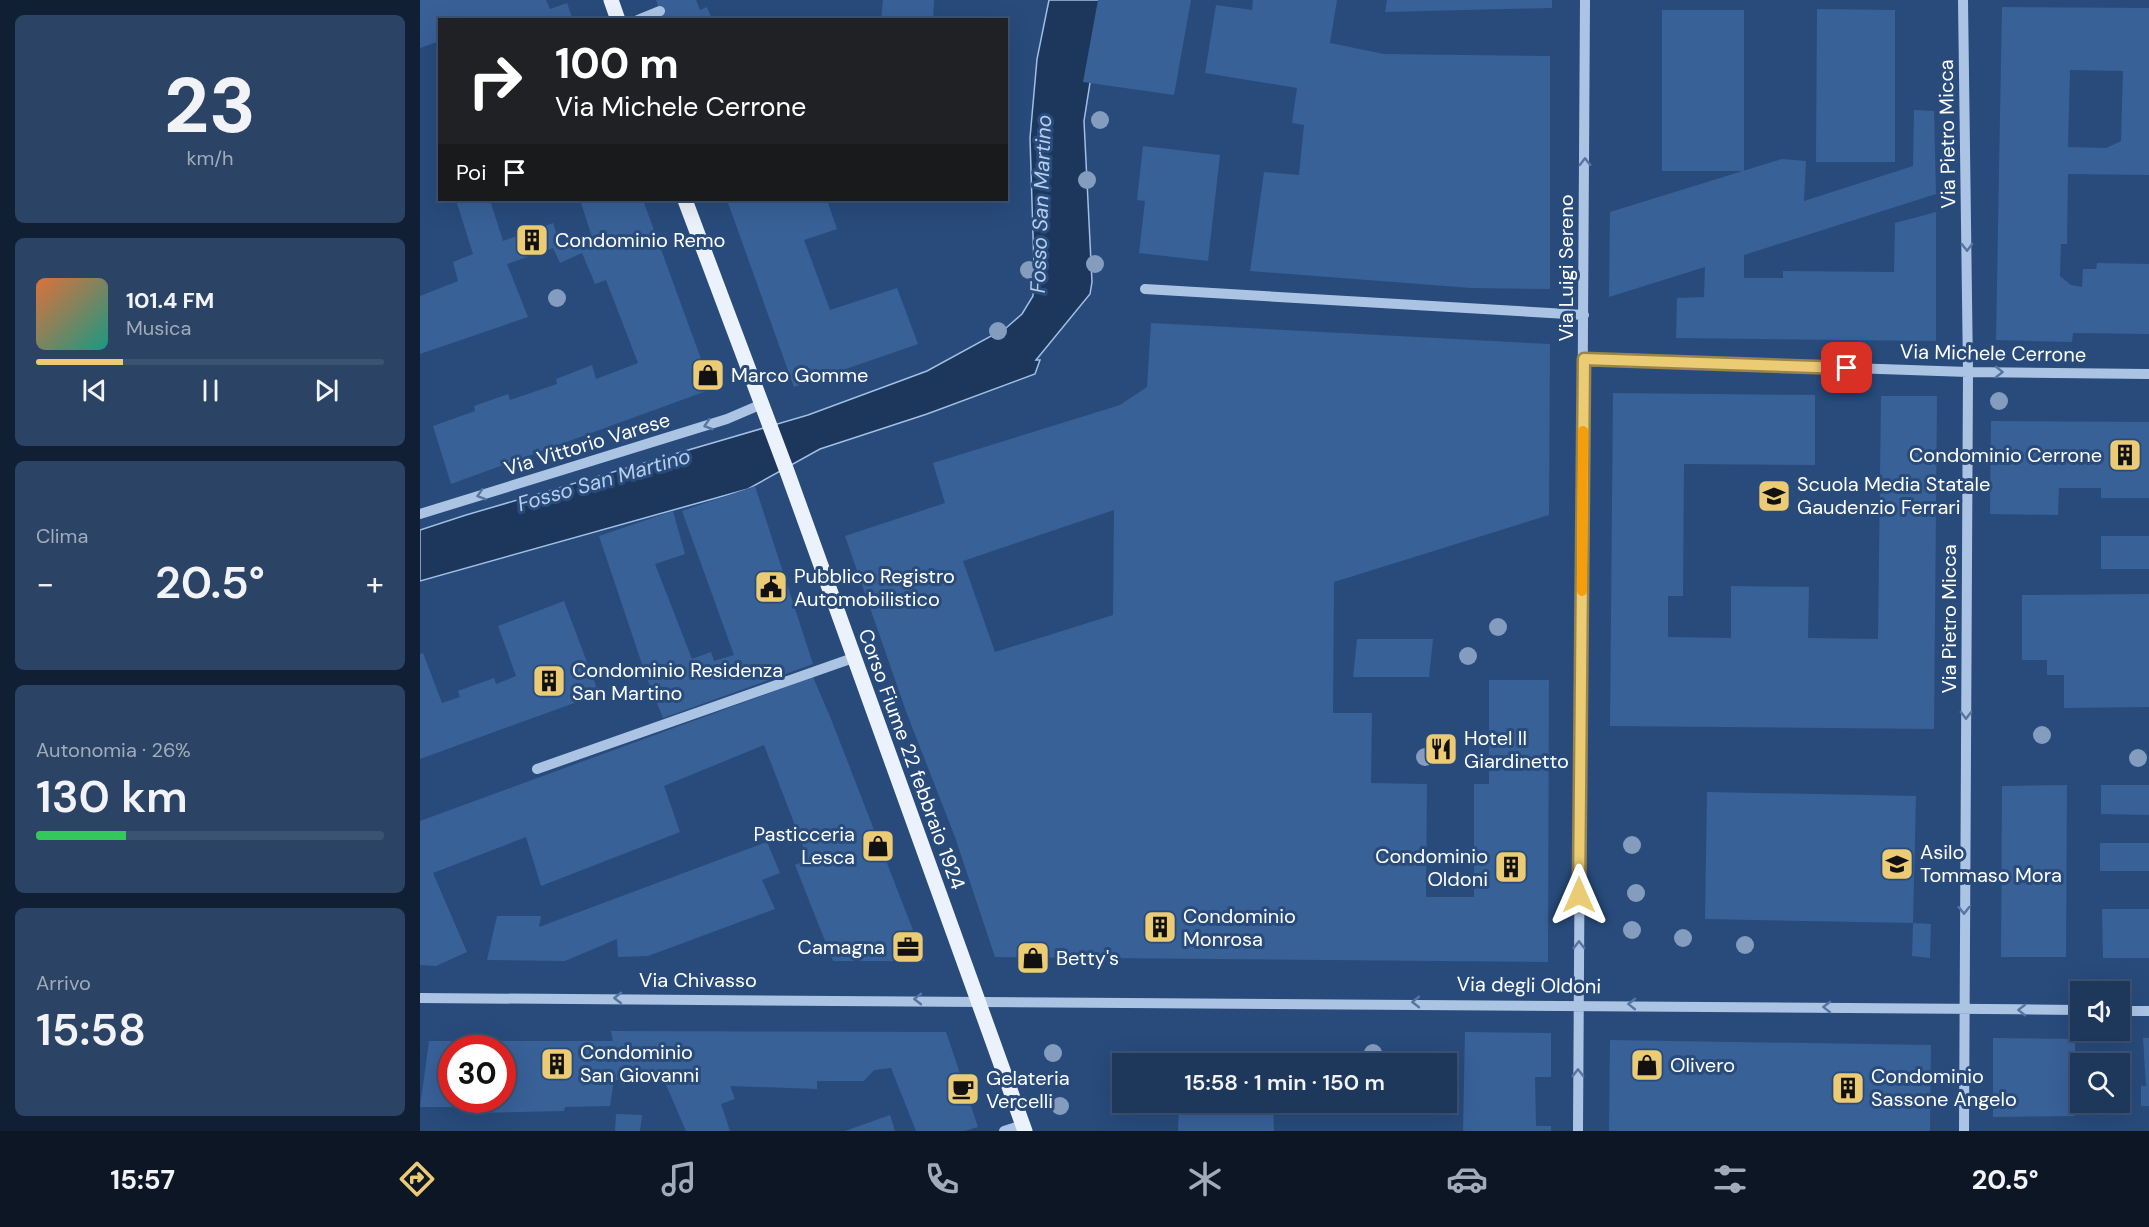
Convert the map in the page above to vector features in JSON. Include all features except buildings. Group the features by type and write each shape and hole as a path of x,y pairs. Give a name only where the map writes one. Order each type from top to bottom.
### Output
{"main road":[{"path":"611,0 617,18"},
{"name":"Corso Fiume 22 febbraio 1924","path":"686,201 788,474 1024,1128"}],"street":[{"name":"Via Luigi Sereno","path":"1578,1131 1585,0"},
{"name":"Via Pietro Micca","path":"1963,0 1968,372 1964,1131"},
{"path":"643,18 660,11"},
{"path":"1145,289 1584,315"},
{"name":"Via Michele Cerrone","path":"1584,359 1968,372 2149,374"},
{"name":"Via Vittorio Varese","path":"420,514 727,419 762,404"},
{"path":"537,769 854,658"},
{"name":"Via Chivasso","path":"420,998 977,999"},
{"name":"Via degli Oldoni","path":"977,999 1579,1003 2070,1010"},
{"path":"2130,1011 2149,1011"},
{"path":"1004,1131 1024,1128"}],"water":[{"name":"Fosso San Martino","path":"1049,0 1103,0 1084,121 1092,282 1090,294 1036,360 1040,360 1035,374 927,414 820,449 748,489 420,581 420,530 808,415 927,371 1006,328 1022,314 1033,296 1030,138 1037,59"}],"slow traffic":[{"path":"1582,591 1583,431"}],"place":[{"name":"Condominio Remo","path":"532,240"},
{"name":"Marco Gomme","path":"708,375"},
{"name":"Condominio Cerrone","path":"2125,455"},
{"name":"Scuola Media Statale Gaudenzio Ferrari","path":"1774,496"},
{"name":"Pubblico Registro Automobilistico","path":"771,587"},
{"name":"Condominio Residenza San Martino","path":"549,681"},
{"name":"Hotel Il Giardinetto","path":"1441,749"},
{"name":"Pasticceria Lesca","path":"878,846"},
{"name":"Asilo Tommaso Mora","path":"1897,864"},
{"name":"Condominio Oldoni","path":"1511,867"},
{"name":"Condominio Monrosa","path":"1160,927"},
{"name":"Camagna","path":"908,947"},
{"name":"Betty's","path":"1033,958"},
{"name":"Condominio San Giovanni","path":"557,1064"},
{"name":"Olivero","path":"1647,1065"},
{"name":"Condominio Sassone Angelo","path":"1848,1088"},
{"name":"Gelateria Vercelli","path":"963,1089"}],"route":[{"path":"1579,895 1584,359 1847,368"}]}
